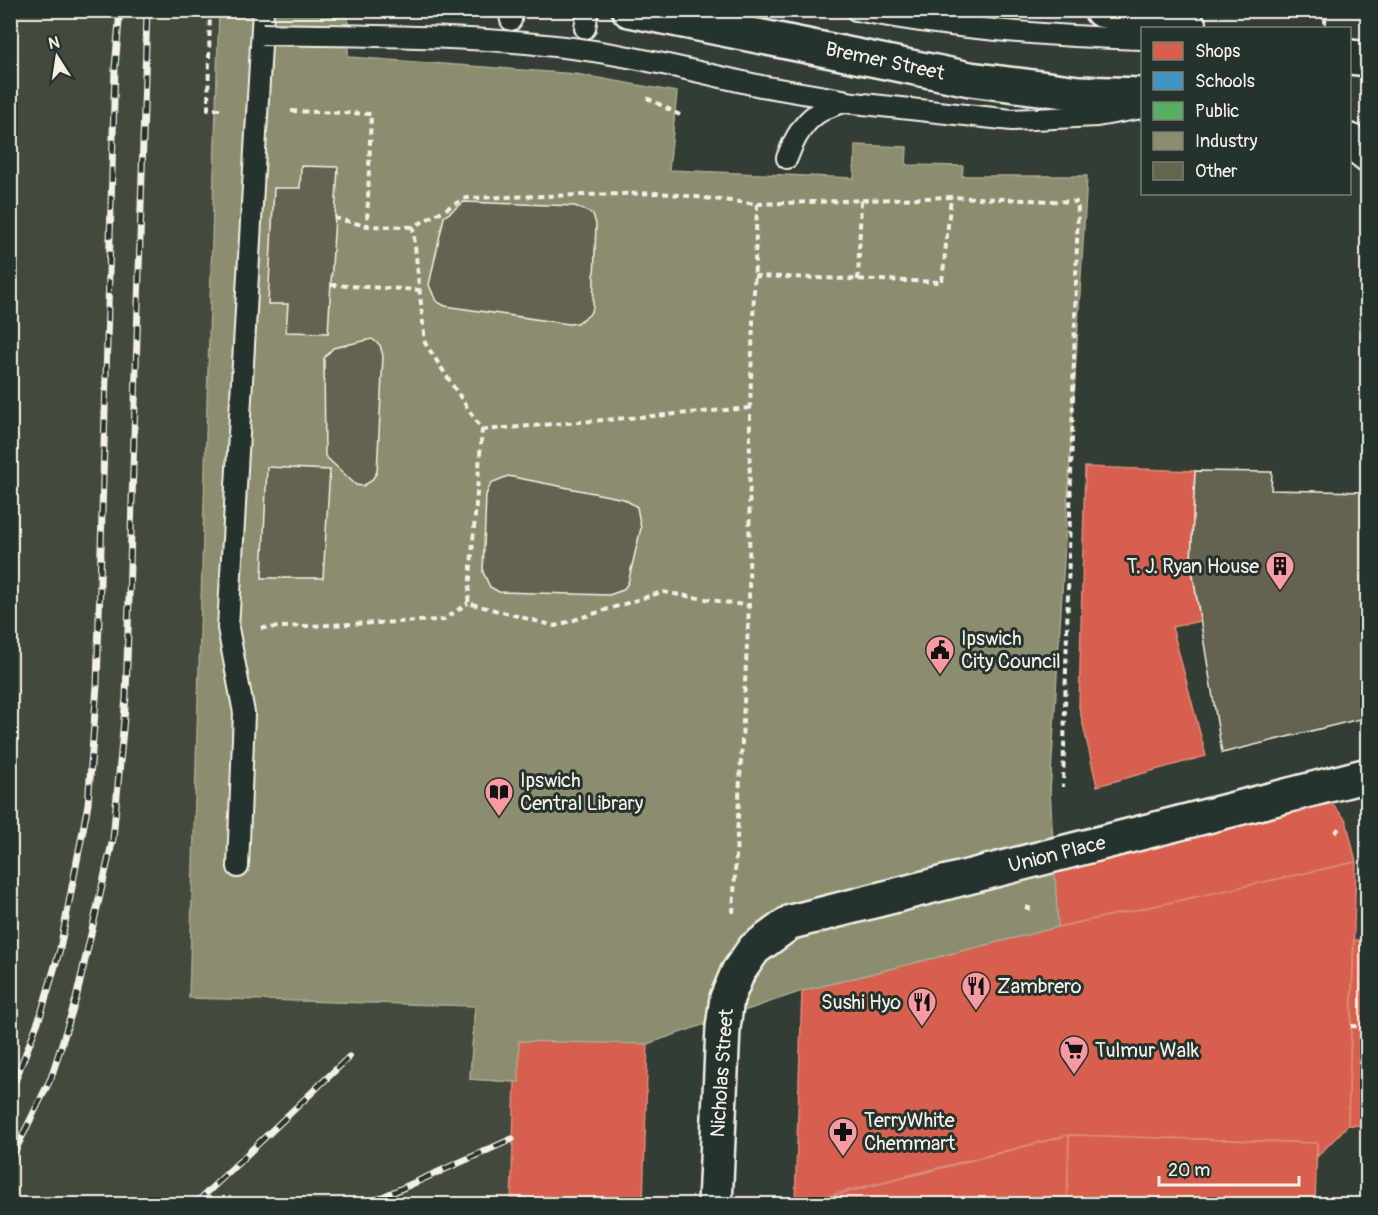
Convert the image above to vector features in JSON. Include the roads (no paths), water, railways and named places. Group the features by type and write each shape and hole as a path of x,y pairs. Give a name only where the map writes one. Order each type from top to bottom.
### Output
{"street":[{"name":"Bremer Street","path":"629,10 970,79 1079,93 1141,95"},
{"path":"1101,10 1185,27"},
{"path":"1351,57 1368,59"},
{"path":"1351,142 1368,155"},
{"name":"Union Place","path":"754,949 791,922 827,911 1368,775"},
{"name":"Nicholas Street","path":"715,1204 723,1028 727,998 738,972 754,949"}],"lane":[{"path":"238,867 244,713 228,628 263,10"},
{"path":"856,10 989,31 1141,39"},
{"path":"262,43 454,39 555,46 632,58 761,86 867,104 967,117 1012,120 1097,116 1141,108"},
{"path":"787,158 797,134 815,113 844,102 867,104"}],"railway":[{"path":"10,1094 41,1014 60,949 88,804 97,686 115,68 120,10"},
{"path":"10,1161 51,1078 76,999 113,839 126,697 147,10"},
{"path":"195,1204 349,1057"},
{"path":"367,1204 512,1139"}],"place":[{"name":"T. J. Ryan House","path":"1280,592"},
{"name":"Ipswich City Council","path":"940,676"},
{"name":"Ipswich Central Library","path":"499,818"},
{"name":"Zambrero","path":"976,1012"},
{"name":"Sushi Hyo","path":"922,1028"},
{"name":"Tulmur Walk","path":"1074,1076"},
{"name":"TerryWhite Chemmart","path":"843,1158"}]}
